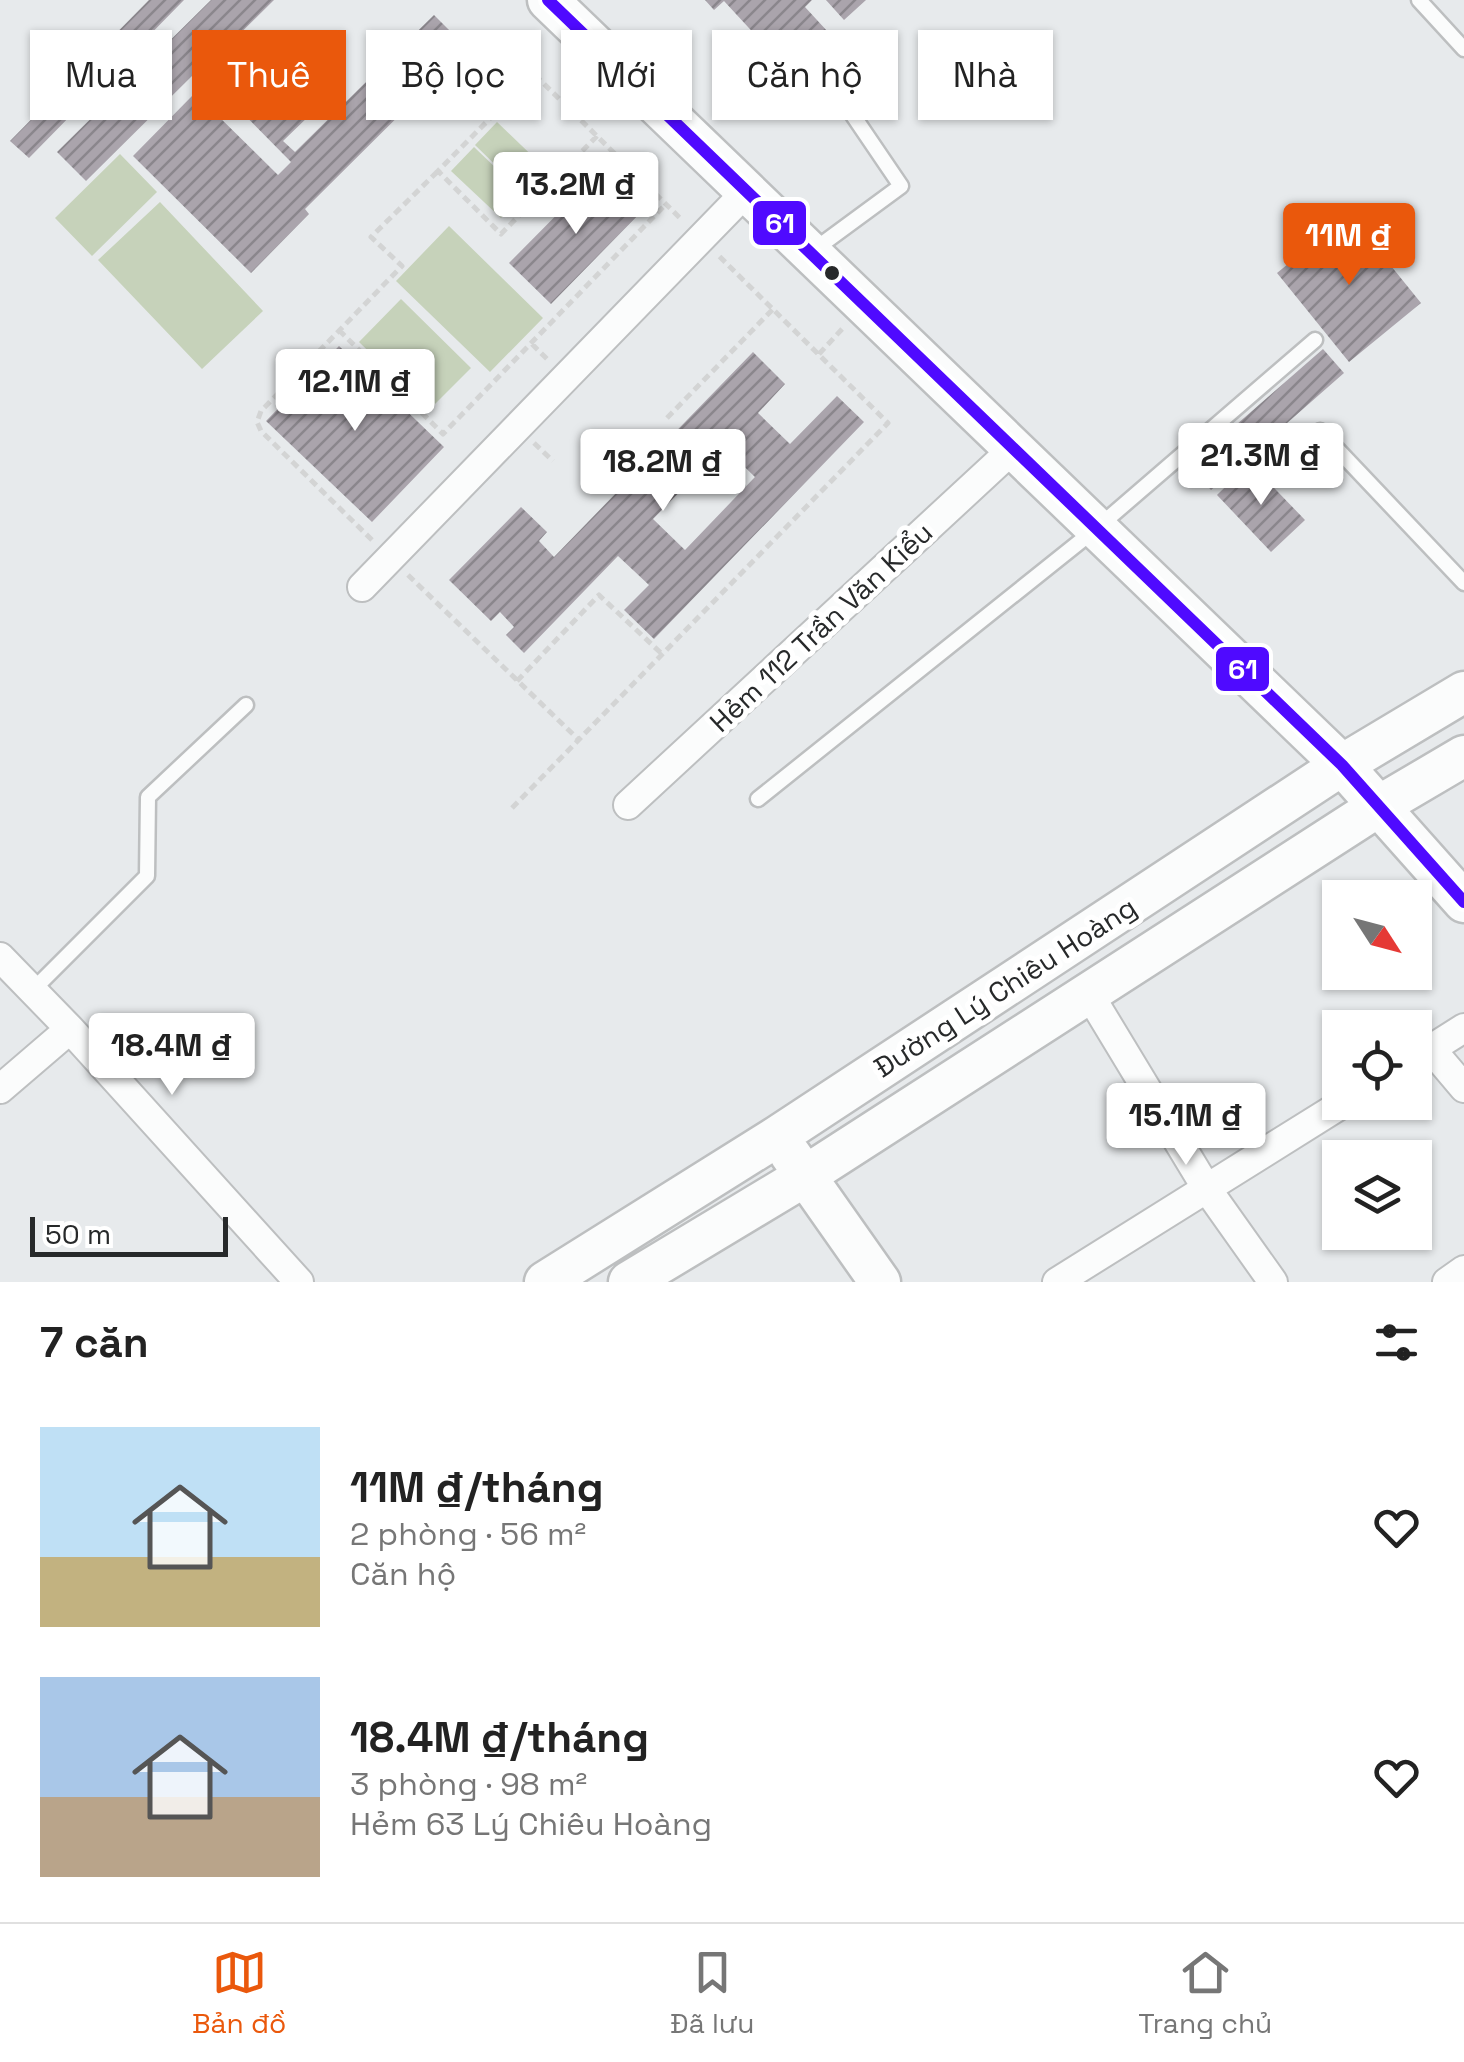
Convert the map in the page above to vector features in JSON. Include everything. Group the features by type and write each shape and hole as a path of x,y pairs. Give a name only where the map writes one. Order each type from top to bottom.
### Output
{"main road":[{"path":"548,0 1342,765 1464,902"},
{"name":"Đường Lý Chiêu Hoàng","path":"545,1282 778,1136 1342,765 1464,692"},
{"name":"Đường Lý Chiêu Hoàng","path":"629,1282 805,1176 1464,756"},
{"path":"778,1136 880,1282"}],"street":[{"path":"362,587 746,192"},
{"name":"Hẻm 112 Trần Văn Kiểu","path":"628,805 1014,448"},
{"path":"0,958 70,1029 300,1282"},
{"path":"1088,994 1207,1190 1273,1282"},
{"path":"1432,1048 1464,1028"},
{"path":"0,1089 70,1029"},
{"path":"1432,1061 1464,1088"},
{"path":"1057,1282 1322,1117"},
{"path":"1447,1282 1464,1270"}],"lane":[{"path":"1419,0 1464,49"},
{"path":"810,253 900,186 856,120"},
{"path":"758,799 1097,528 1314,340"},
{"path":"1320,431 1464,583"},
{"path":"33,990 147,876 148,797 246,705"}],"path":[{"path":"512,808 579,740 888,422 534,74 371,237 402,266 261,410 257,422 261,431 579,740"},
{"path":"438,171 501,234 597,136"},
{"path":"339,330 443,434 666,204"},
{"path":"667,418 773,309"},
{"path":"517,681 599,596 662,654"}],"green space":[{"path":"497,122 547,170 524,193 475,145"},
{"path":"474,147 523,194 501,218 451,171"},
{"path":"120,154 157,192 92,256 55,218"},
{"path":"160,202 263,311 202,369 98,260"},
{"path":"449,226 543,318 490,372 396,281"},
{"path":"401,299 471,368 429,410 359,342"}],"building":[{"path":"149,0 184,0 155,30 119,30"},
{"path":"211,0 274,0 244,30 192,30 192,76 172,96 172,38"},
{"path":"705,0 812,0 805,7 826,30 751,30 724,1 714,10"},
{"path":"826,0 866,0 844,20"},
{"path":"434,15 449,30 419,30"},
{"path":"366,82 366,120 395,120 305,209 309,214 251,273 133,156 192,96 192,120 222,120 278,175 291,162 249,120 305,120 283,141 295,152 327,120 346,120 346,102"},
{"path":"31,120 66,120 29,158 10,141"},
{"path":"89,120 148,120 86,181 57,152"},
{"path":"602,169 643,210 551,304 509,263"},
{"path":"1349,214 1421,303 1349,362 1277,273"},
{"path":"339,346 444,447 372,522 266,421"},
{"path":"1323,349 1344,373 1211,490 1189,466"},
{"path":"753,352 785,384 758,413 790,444 837,396 864,422 654,639 624,610 649,585 618,556 524,653 506,635 514,627 500,612 491,621 449,580 521,507 547,532 539,541 554,557","holes":["724,447 755,477 685,550 653,519"]},
{"path":"1250,463 1305,520 1271,552 1217,495"}],"transit line":[{"name":"61","path":"548,0 1342,765 1464,902"}]}
